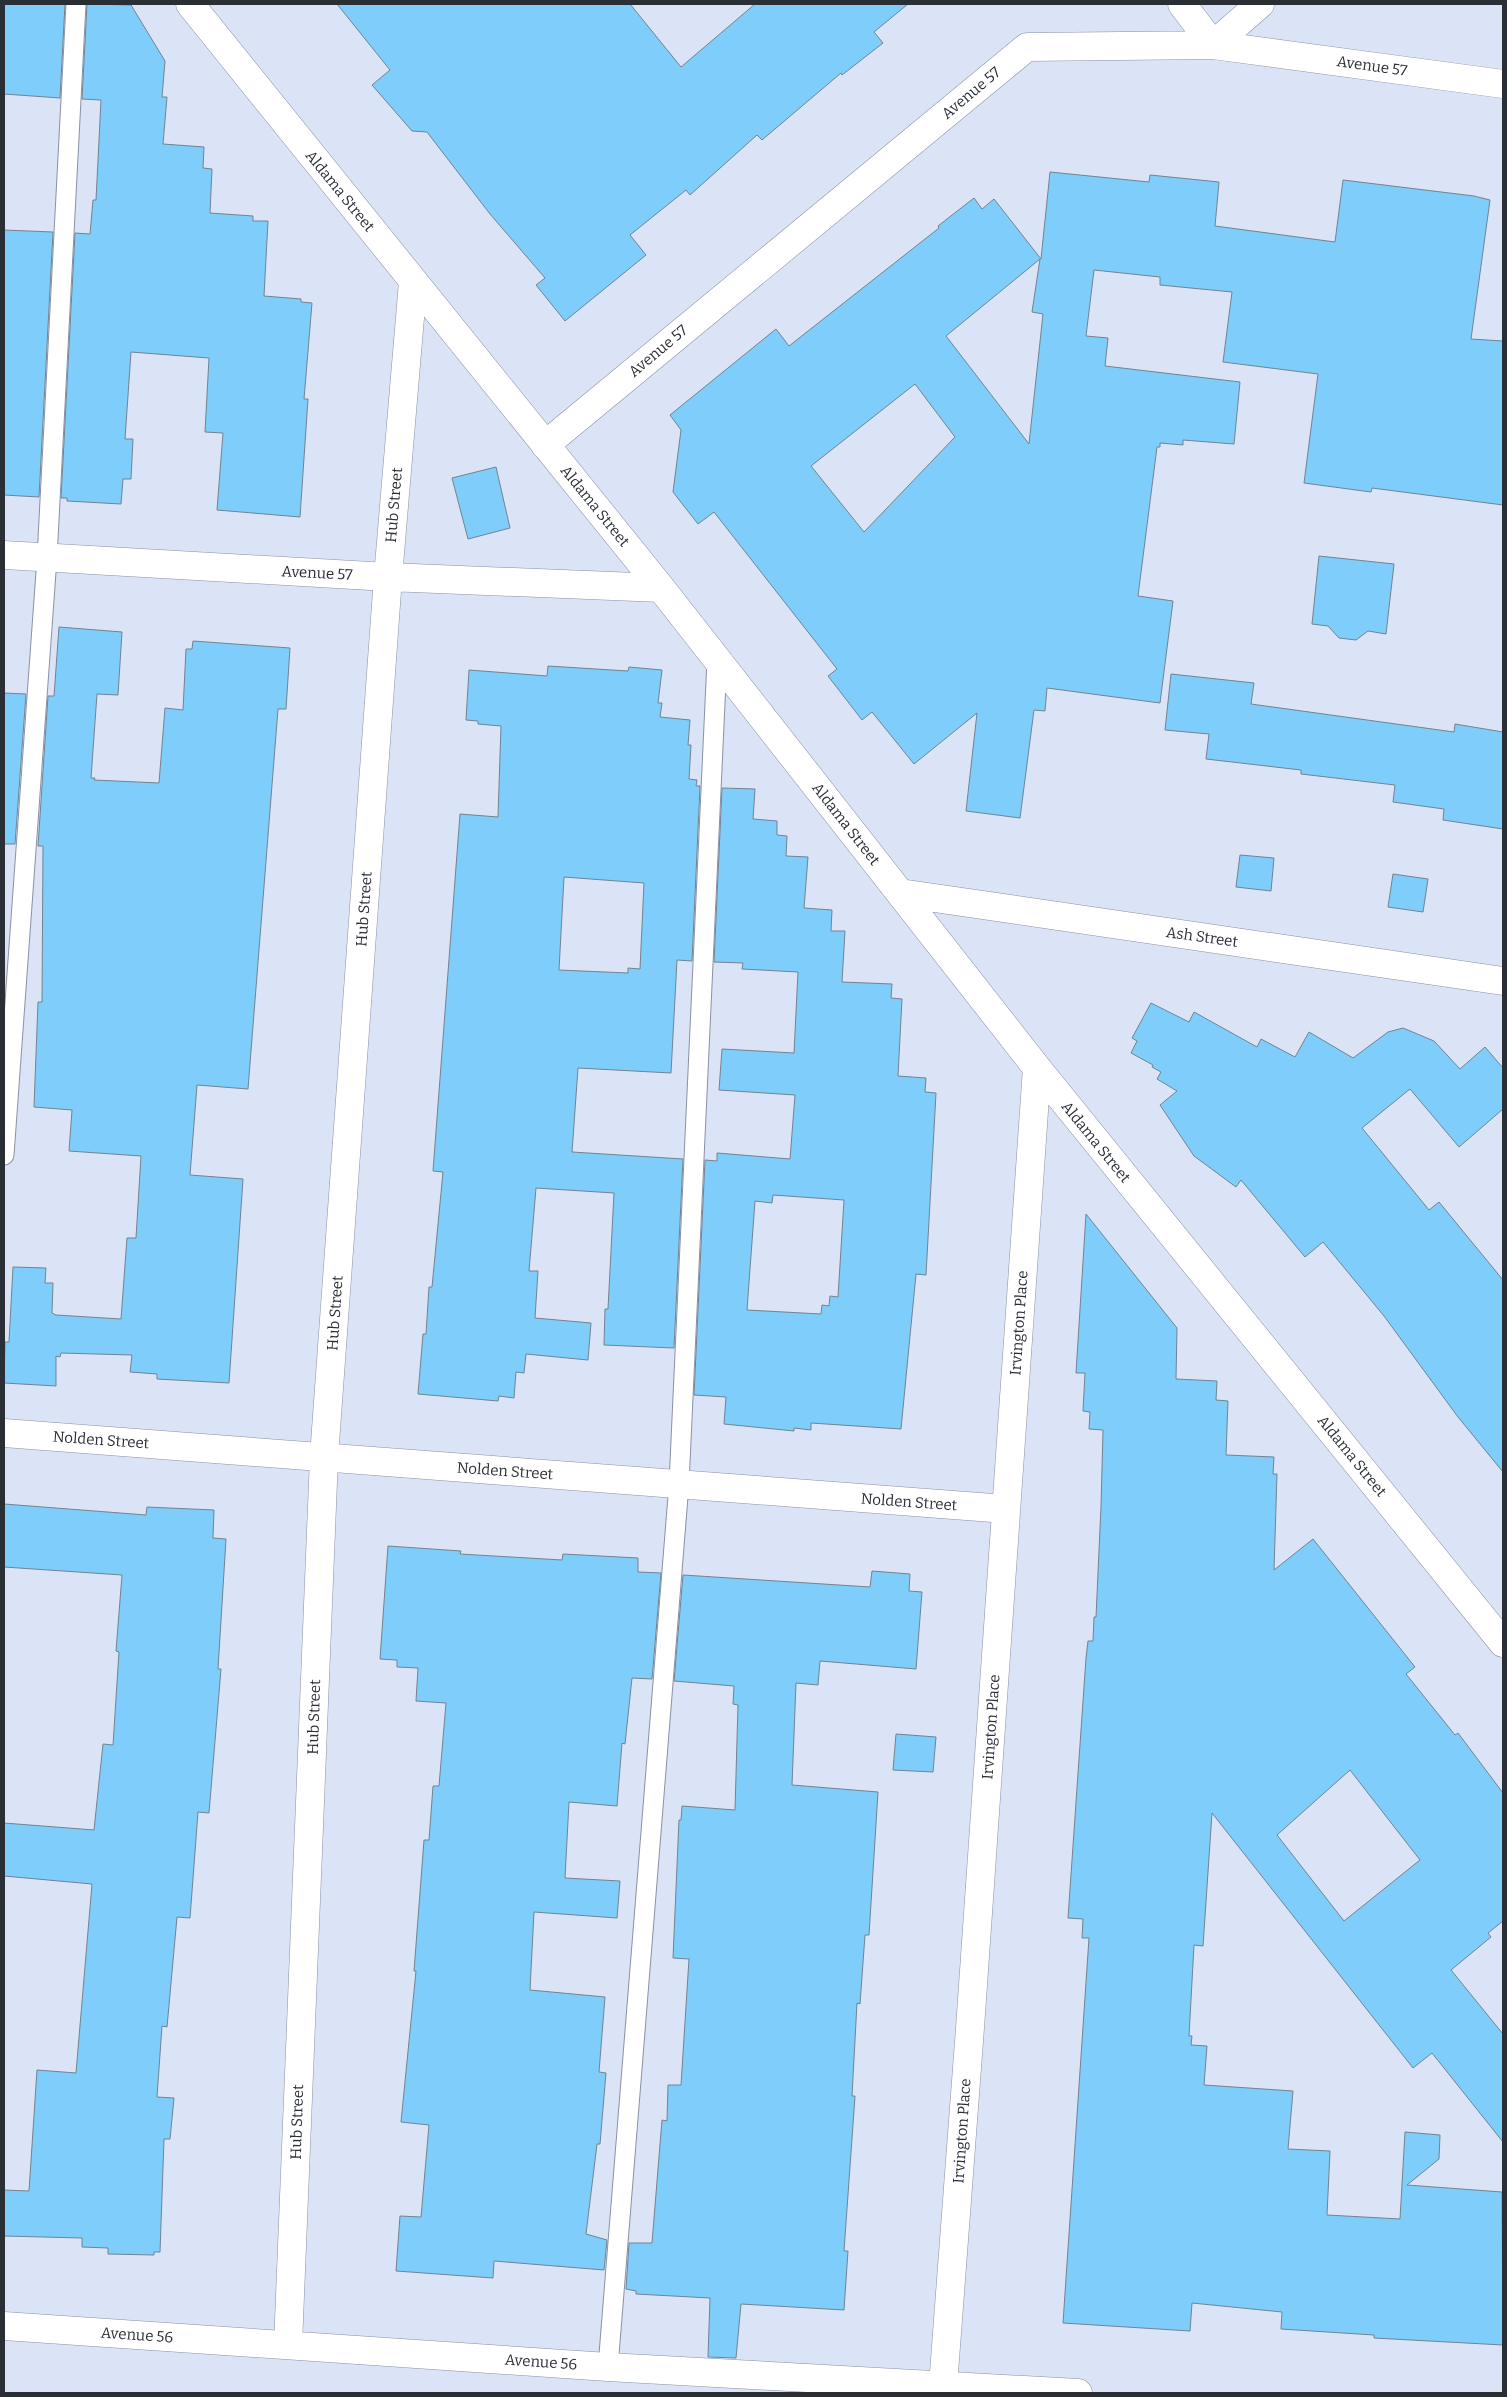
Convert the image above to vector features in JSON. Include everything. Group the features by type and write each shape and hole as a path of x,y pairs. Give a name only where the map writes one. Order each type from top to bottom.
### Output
{"street":[{"name":"Aldama Street","path":"190,4 661,588 1037,1068 1503,1642"},
{"path":"1182,4 1213,45 1260,4"},
{"name":"Avenue 57","path":"545,445 1027,46 1213,45 1503,84"},
{"name":"Hub Street","path":"288,2345 324,1457 388,577 414,282"},
{"name":"Avenue 57","path":"4,555 388,577 661,588"},
{"name":"Ash Street","path":"900,893 1503,981"},
{"name":"Irvington Place","path":"943,2386 1037,1068"},
{"name":"Nolden Street","path":"4,1433 1006,1509"},
{"name":"Avenue 56","path":"4,2326 608,2367 1078,2393"}],"lane":[{"path":"4,1155 47,558 76,4"},
{"path":"608,2367 678,1484 717,660"}],"building":[{"path":"4,4 65,4 60,98 4,94"},
{"path":"87,4 131,5 165,61 162,97 167,97 163,144 204,147 203,168 212,169 210,213 253,216 253,221 268,221 264,296 301,299 301,302 312,303 304,399 308,399 300,517 217,510 223,433 205,432 209,358 131,352 125,439 133,439 131,479 123,479 121,504 67,501 67,498 61,498 75,233 90,234 93,200 96,200 101,100 82,99"},
{"path":"337,4 630,4 681,67 755,4 908,4 874,32 883,43 842,75 841,73 762,140 757,135 690,195 686,190 630,235 646,255 565,321 536,285 545,278 490,214 427,132 412,131 372,85 390,70"},
{"path":"1050,172 1149,182 1150,175 1219,182 1215,226 1335,242 1343,180 1474,196 1490,200 1471,339 1503,341 1503,505 1372,488 1371,492 1304,483 1318,374 1223,362 1232,292 1160,285 1160,277 1094,270 1086,336 1108,338 1105,366 1240,382 1234,444 1183,440 1183,445 1160,443 1160,447 1157,447 1138,596 1173,601 1160,703 1047,688 1045,711 1034,710 1020,818 966,811 977,713 914,764 872,712 862,720 828,676 837,669 714,512 698,524 673,492 681,430 670,415 776,329 789,346 939,228 938,226 974,198 982,209 994,199 1041,259","holes":["1040,259 1032,312 1043,314 1029,444 946,336","915,384 955,437 864,532 811,466"]},
{"path":"4,230 53,232 39,497 4,495"},
{"path":"496,467 510,528 468,539 452,478"},
{"path":"1319,556 1394,564 1386,634 1368,631 1356,640 1339,638 1328,626 1312,624"},
{"path":"59,627 122,632 118,695 97,694 91,778 95,778 94,780 159,783 165,708 183,710 186,649 192,649 193,641 290,648 286,709 278,709 248,1089 197,1085 190,1175 243,1179 229,1383 157,1379 157,1374 130,1372 132,1355 61,1353 60,1357 56,1356 56,1386 4,1383 5,1342 9,1342 13,1267 46,1268 45,1283 53,1283 52,1313 56,1315 121,1319 127,1238 136,1238 141,1156 69,1151 72,1110 34,1107 38,1002 42,1002 43,846 38,846 48,696 54,696"},
{"path":"548,666 628,671 629,667 662,670 658,703 662,703 660,717 690,720 688,745 691,745 689,779 697,780 696,786 700,786 692,961 677,960 671,1073 578,1068 572,1152 683,1159 674,1348 604,1345 605,1309 608,1309 614,1193 536,1188 529,1271 538,1271 535,1318 591,1323 588,1360 526,1354 524,1373 516,1372 514,1398 499,1396 498,1401 418,1394 423,1334 426,1334 429,1287 432,1287 443,1172 433,1171 460,814 498,817 501,726 478,724 478,721 466,720 469,670 547,676","holes":["564,877 644,883 640,969 628,968 628,973 559,970"]},
{"path":"1171,674 1254,683 1251,704 1454,732 1455,724 1503,732 1503,829 1443,820 1444,809 1393,802 1395,785 1301,774 1301,770 1206,759 1209,734 1165,730"},
{"path":"4,693 26,694 15,844 4,844"},
{"path":"722,788 755,789 753,819 777,821 777,835 787,836 786,856 808,857 804,908 832,910 831,931 845,931 842,982 892,984 891,998 902,999 898,1076 926,1078 925,1092 936,1093 926,1275 916,1274 901,1429 811,1423 811,1430 794,1428 794,1431 724,1424 726,1397 694,1395 705,1160 717,1161 717,1153 790,1159 795,1095 719,1090 722,1049 794,1053 798,972 742,969 743,963 714,962","holes":["773,1195 844,1200 838,1297 830,1296 829,1306 822,1305 821,1314 747,1310 755,1201 772,1203"]},
{"path":"1240,855 1274,858 1271,891 1236,887"},
{"path":"1393,874 1428,879 1423,912 1388,907"},
{"path":"1151,1003 1189,1022 1194,1012 1257,1047 1261,1039 1295,1057 1309,1032 1353,1058 1388,1032 1403,1028 1434,1041 1460,1069 1485,1047 1503,1068 1503,1109 1459,1147 1410,1089 1362,1128 1429,1210 1439,1202 1503,1280 1503,1472 1458,1417 1384,1316 1323,1242 1305,1257 1241,1180 1236,1187 1194,1156 1160,1105 1177,1091 1157,1079 1161,1072 1152,1067 1153,1065 1131,1053 1137,1041 1132,1038"},
{"path":"1086,1214 1177,1328 1176,1379 1217,1381 1216,1400 1228,1401 1226,1455 1274,1457 1273,1474 1277,1474 1274,1570 1313,1539 1415,1667 1406,1674 1455,1735 1458,1733 1503,1793 1503,1921 1488,1933 1491,1937 1451,1970 1503,2034 1503,2142 1432,2053 1413,2068 1212,1813 1203,1946 1194,1945 1189,2036 1192,2036 1191,2045 1207,2046 1204,2085 1293,2091 1288,2149 1330,2151 1327,2215 1400,2219 1405,2132 1440,2135 1439,2159 1407,2185 1502,2192 1503,2345 1374,2338 1374,2335 1281,2329 1282,2312 1192,2303 1190,2331 1063,2323 1089,1938 1082,1938 1083,1919 1068,1918 1086,1658 1088,1641 1093,1641 1094,1617 1096,1617 1103,1430 1089,1429 1090,1412 1083,1411 1085,1373 1076,1373","holes":["1350,1770 1420,1860 1344,1921 1277,1835"]},
{"path":"4,1504 146,1515 147,1507 214,1510 213,1538 226,1539 218,1669 221,1669 209,1813 198,1812 190,1918 177,1917 167,2027 162,2026 157,2097 174,2098 170,2139 164,2139 160,2252 154,2252 154,2255 108,2254 108,2248 82,2247 82,2238 4,2236 4,2190 29,2191 37,2070 76,2073 92,1884 4,1876 4,1823 94,1830 103,1744 113,1745 119,1652 116,1651 122,1575 4,1567"},
{"path":"388,1546 461,1551 460,1554 562,1560 563,1554 638,1558 638,1572 661,1573 652,1679 632,1678 625,1744 622,1743 617,1806 569,1802 565,1878 620,1881 617,1918 534,1912 530,1990 605,1997 599,2072 606,2073 600,2144 597,2144 586,2234 607,2240 604,2270 494,2261 493,2278 396,2271 400,2216 421,2217 429,2125 401,2122 416,1971 414,1971 424,1840 429,1840 433,1786 439,1786 446,1703 416,1701 418,1668 397,1667 397,1660 380,1659"},
{"path":"872,1571 910,1574 909,1591 922,1592 916,1669 820,1661 818,1685 796,1683 792,1785 878,1792 869,1935 865,1935 860,2004 857,2003 852,2096 855,2096 844,2251 848,2251 844,2310 741,2304 736,2358 708,2357 710,2298 636,2294 636,2291 626,2289 629,2243 652,2243 662,2120 667,2121 668,2085 681,2085 689,1959 673,1958 679,1820 681,1820 682,1806 735,1810 738,1705 733,1704 734,1686 674,1681 683,1575 870,1587"},
{"path":"896,1734 936,1737 933,1772 893,1770"}]}
